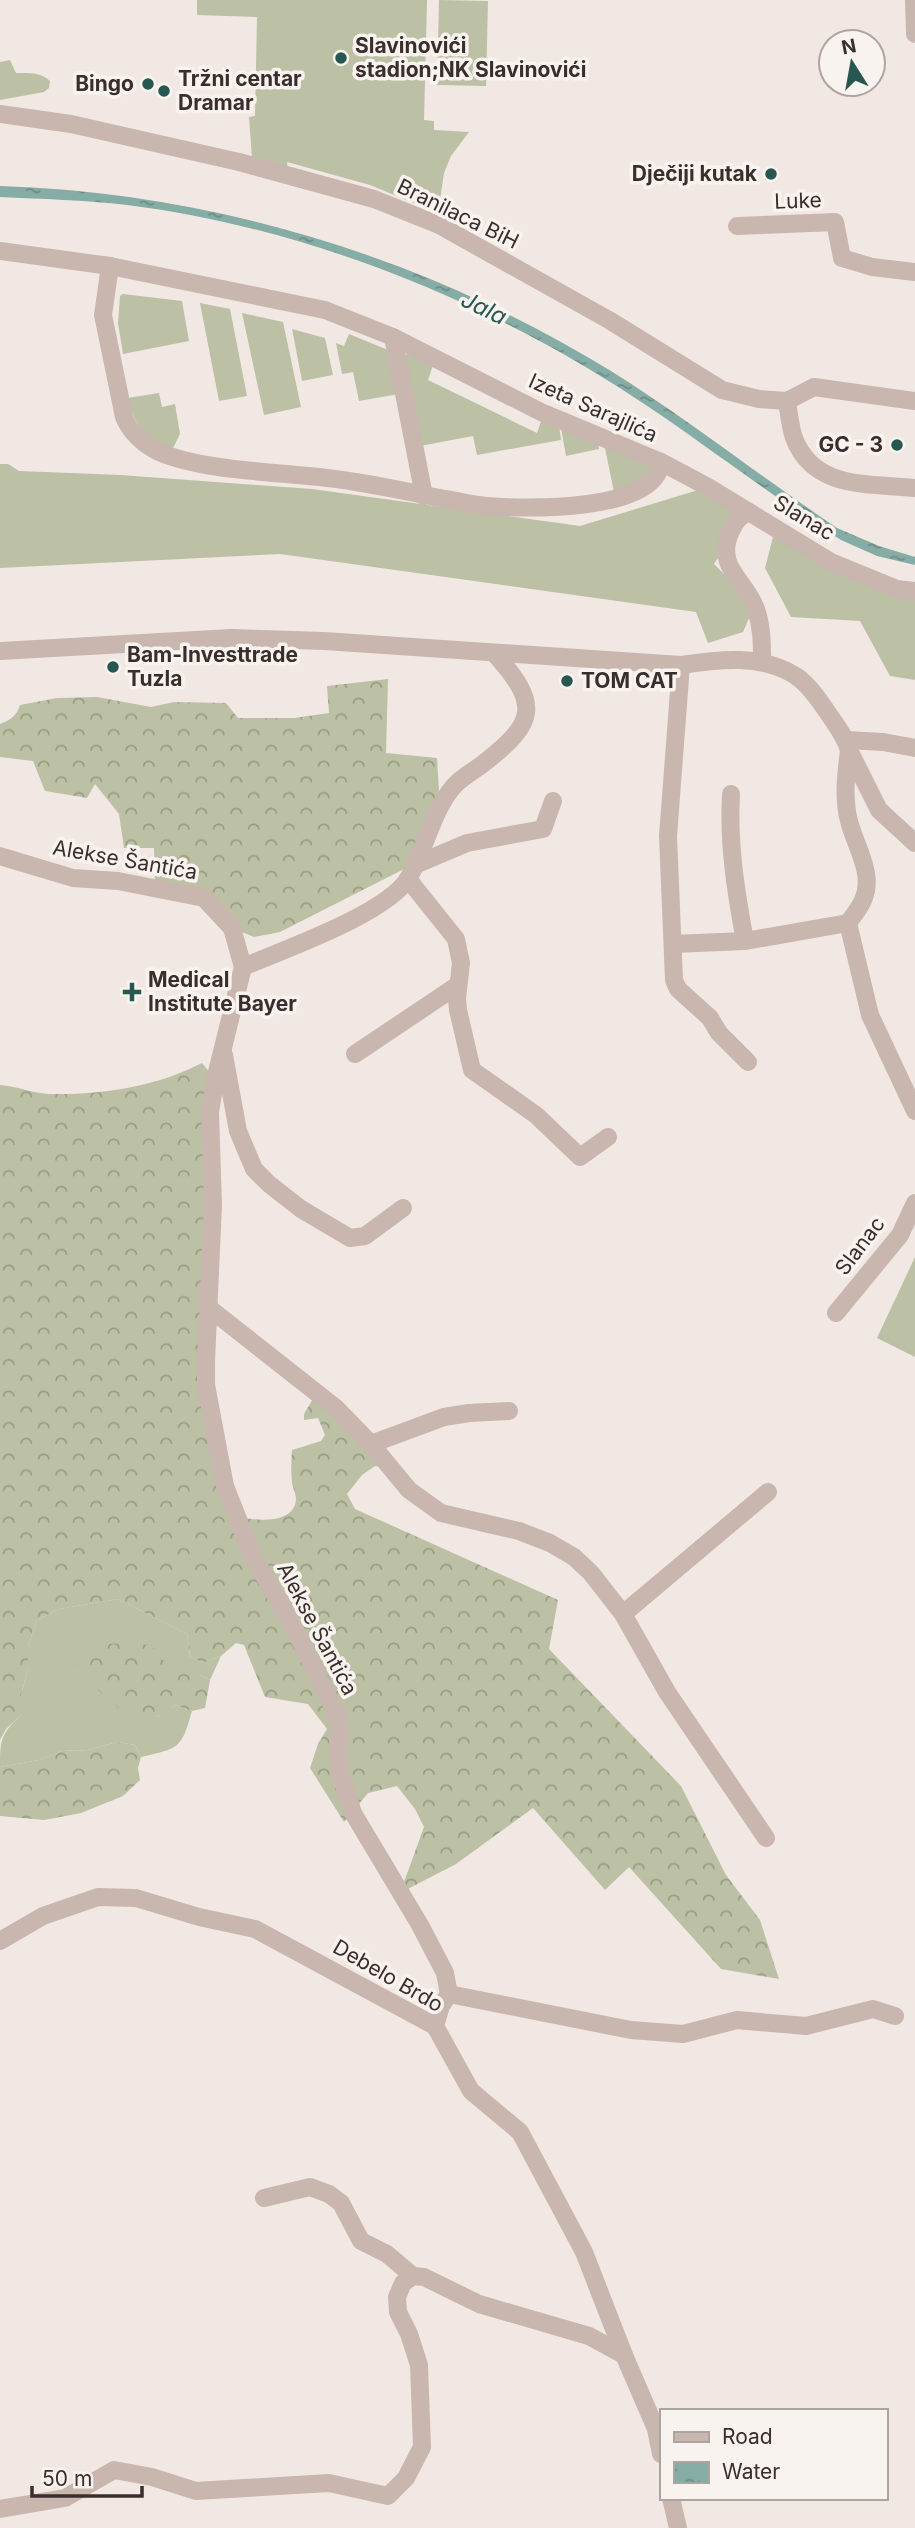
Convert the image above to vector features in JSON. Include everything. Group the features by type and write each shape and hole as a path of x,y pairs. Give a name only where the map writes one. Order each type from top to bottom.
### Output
{"street":[{"path":"914,0 915,34"},
{"name":"Branilaca BiH","path":"0,114 71,124 239,162 374,199 439,225 610,320 722,390 759,399 787,401 814,387 915,401"},
{"name":"Luke","path":"737,226 835,222 842,258 872,267 915,272"},
{"name":"Izeta Sarajlića","path":"0,251 110,267 325,310 393,337 541,412 660,462 660,468 644,487 625,496 599,503 569,506 487,506 320,477 218,466 172,457 149,447 131,430 121,405 103,315 110,267"},
{"path":"393,337 425,495"},
{"path":"787,401 793,436 805,460 822,474 844,480 915,488"},
{"path":"660,462 708,486 749,512"},
{"name":"Slanac","path":"762,662 762,630 755,604 729,567 726,552 729,534 740,515 749,512 831,562 897,589 915,591"},
{"path":"0,651 231,638 324,641 681,665 727,658 762,662 796,676 810,689 847,745 879,810 915,843"},
{"path":"243,967 385,902 412,872 446,798 455,785 514,738 526,715 528,708 523,692 494,653"},
{"path":"681,665 668,836 674,980 678,989 709,1018 719,1033 748,1062"},
{"path":"847,745 883,742 915,748"},
{"path":"673,944 745,941 848,923 864,899 867,882 846,804 847,745"},
{"path":"731,794 729,821 733,867 745,941"},
{"path":"412,872 467,843 543,829 553,800"},
{"name":"Alekse Šantića","path":"0,856 73,877 118,881 204,898 232,928 243,967 210,1112 213,1205 206,1385 225,1486 253,1557 290,1620 338,1717 339,1769 352,1813 420,1925 445,1973 449,1994"},
{"path":"412,872 456,939 461,964 458,1010 472,1070 536,1115 580,1157 608,1138"},
{"path":"848,923 870,1015 915,1111"},
{"path":"355,1054 458,985"},
{"name":"Alekse Šantića","path":"224,1052 238,1131 254,1169 270,1184 301,1209 350,1238 365,1236 403,1208"},
{"name":"Slanac","path":"836,1313 900,1235 915,1203"},
{"path":"209,1308 336,1408 371,1444 409,1490 441,1513 519,1531 550,1543 574,1557 591,1573 623,1614 667,1692 766,1838"},
{"path":"371,1444 444,1417 509,1411"},
{"path":"623,1614 768,1492"},
{"name":"Debelo Brdo","path":"0,1941 43,1916 98,1897 136,1898 199,1917 256,1929 435,2026 471,2091 520,2132 584,2252 656,2429 660,2449"},
{"path":"435,2026 441,2007 449,1994 631,2029 683,2034 737,2020 806,2026 873,2009 895,2016"},
{"path":"264,2198 310,2187 329,2194 341,2203 361,2241 387,2254 413,2276 424,2277 480,2304 589,2336 624,2355"},
{"path":"0,2509 65,2498 114,2470 197,2491 329,2483 388,2496 406,2478 422,2447 419,2365 409,2334 398,2312 397,2297 403,2283 413,2276"},
{"path":"671,2500 678,2528"}],"green space":[{"name":"Slavinovići stadion;NK Slavinovići","path":"197,0 427,0 424,120 434,121 434,130 469,132 451,156 444,173 438,213 370,185 287,162 288,172 252,158 249,117 255,116 257,17 197,15"},
{"path":"439,0 488,1 486,86 437,85"},
{"path":"10,60 16,73 43,76 50,81 49,88 44,92 0,100 0,62"},
{"path":"123,294 182,301 189,341 123,354 118,323 120,296"},
{"path":"200,303 230,309 247,396 219,401"},
{"path":"242,313 283,322 301,407 264,415"},
{"path":"292,329 325,338 333,375 302,381"},
{"path":"349,334 388,350 399,394 359,401 353,372 342,374 336,343 344,346"},
{"path":"405,355 433,365 428,380 537,433 542,418 559,425 561,440 477,455 473,436 420,446"},
{"path":"159,393 162,407 175,404 180,434 173,448 148,437 133,415 127,398"},
{"path":"561,428 598,442 599,449 566,456"},
{"path":"604,443 658,466 615,497"},
{"path":"0,464 8,464 19,471 121,475 312,489 580,526 708,487 749,512 714,564 755,605 743,632 708,643 696,612 280,554 0,568"},
{"path":"775,529 915,595 915,680 890,676 860,621 791,617 765,568"},
{"path":"388,679 386,753 437,758 439,790 406,868 280,932 254,937 232,928 204,898 155,887 154,848 124,848 119,814 95,784 87,798 45,791 33,761 0,757 0,724 13,717 20,705 57,698 97,697 151,707 174,702 226,703 238,718 294,718 329,713 327,686"},
{"path":"202,1063 211,1074 206,1361 240,1517 274,1519 289,1513 294,1507 296,1499 292,1483 292,1450 321,1441 325,1435 318,1418 304,1420 304,1414 317,1392 391,1468 375,1466 362,1475 347,1494 355,1509 558,1600 549,1649 681,1786 726,1875 760,1920 779,1979 721,1969 629,1867 605,1890 533,1808 456,1864 400,1893 424,1827 415,1809 397,1786 368,1793 344,1822 310,1768 318,1744 327,1729 308,1704 265,1697 244,1645 236,1643 221,1656 203,1663 190,1656 187,1634 118,1599 59,1609 37,1620 28,1646 28,1669 21,1695 21,1715 6,1729 0,1740 0,1085 48,1094 108,1091 147,1084"},
{"path":"915,1257 915,1357 877,1338"},
{"path":"118,1599 187,1634 190,1656 203,1663 221,1656 210,1680 194,1673 161,1667 76,1669 93,1682 157,1717 175,1705 192,1711 181,1740 171,1749 141,1757 135,1745 117,1742 88,1750 62,1751 39,1760 0,1767 3,1738 21,1715 21,1695 28,1669 28,1646 37,1620 59,1609"},
{"path":"92,1645 151,1645 168,1666 192,1671 210,1680 205,1708 192,1711 175,1705 163,1714 143,1718 112,1703 76,1669 81,1657"},
{"path":"117,1742 135,1745 141,1757 138,1768 140,1780 123,1796 81,1813 44,1820 0,1816 0,1767 39,1760 62,1751 88,1750"}],"water":[{"name":"Jala","path":"0,186 81,191 161,202 240,218 318,239 394,265 468,295 541,331 611,371 837,528 879,546 915,557 915,565 877,556 841,540 632,396 575,361 515,328 390,272 259,230 127,205 0,197"}],"place":[{"name":"Slavinovići stadion;NK Slavinovići","path":"341,58"},
{"name":"Bingo","path":"148,84"},
{"name":"Tržni centar Dramar","path":"164,91"},
{"name":"Dječiji kutak","path":"771,174"},
{"name":"GC - 3","path":"897,445"},
{"name":"Bam-Investtrade Tuzla","path":"113,667"},
{"name":"TOM CAT","path":"567,681"},
{"name":"Medical Institute Bayer","path":"132,992"}]}
